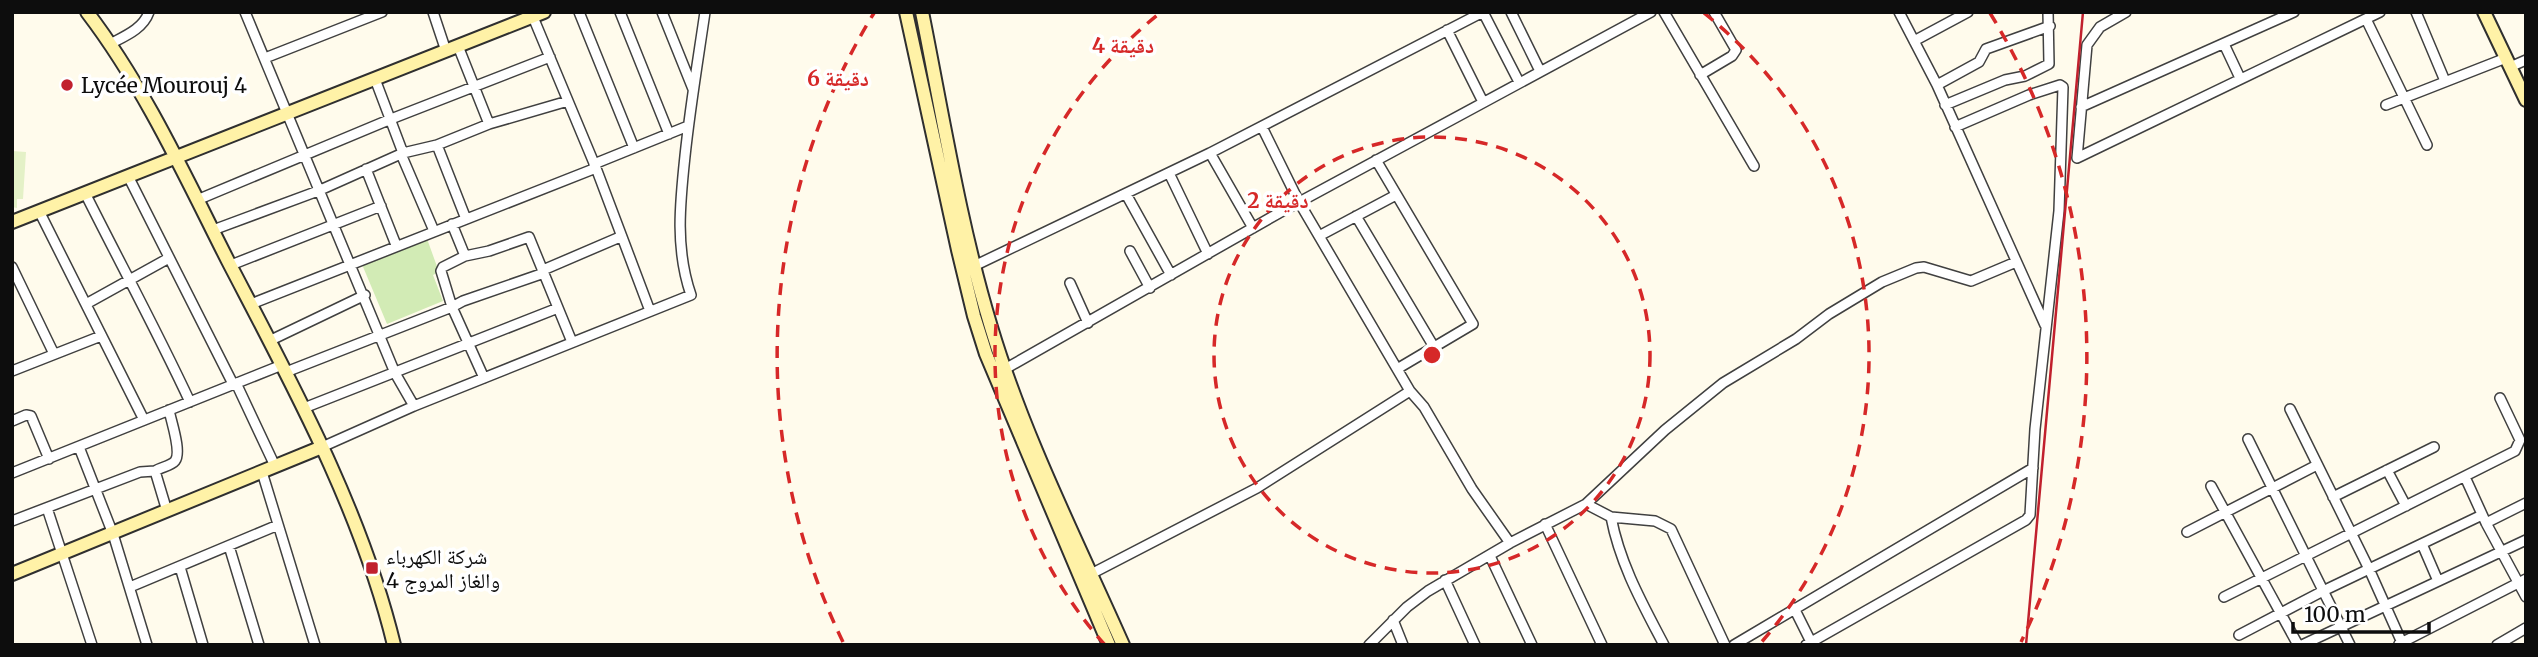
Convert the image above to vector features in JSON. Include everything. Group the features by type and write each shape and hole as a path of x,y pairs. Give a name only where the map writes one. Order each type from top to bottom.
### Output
{"street":[{"path":"87,12 110,44 176,157 304,408 322,446 369,566 388,618 394,645"},
{"path":"245,12 318,191 365,295 395,373 414,406"},
{"path":"265,58 382,12"},
{"path":"433,12 474,86 489,124"},
{"path":"579,12 634,148"},
{"path":"620,12 669,134"},
{"path":"662,12 694,90"},
{"path":"12,574 262,472 484,377 691,295 682,254 678,215 705,12"},
{"path":"906,12 958,250 986,354 1109,645"},
{"path":"922,12 974,266 1005,369 1045,470 1123,645"},
{"path":"974,266 1210,153 1483,12 1519,82"},
{"path":"1511,12 1540,71"},
{"path":"1005,369 1252,228 1650,12"},
{"path":"1664,12 1754,166"},
{"path":"1700,75 1732,56 1736,50 1714,12"},
{"path":"1899,12 1937,85 2046,326"},
{"path":"1914,41 1968,12"},
{"path":"1945,105 2005,79 2025,76 2045,68 2050,60 2048,12"},
{"path":"2126,12 2100,27 2087,45 2076,156 2080,158 2380,12"},
{"path":"2081,107 2224,44 2272,17 2294,12"},
{"path":"2416,12 2445,81"},
{"path":"2484,12 2526,100"},
{"path":"110,44 135,30 147,14"},
{"path":"12,222 539,14 550,57 650,312"},
{"path":"2366,19 2427,145"},
{"path":"1937,85 1979,62 1986,49 2050,26"},
{"path":"1447,30 1483,102"},
{"path":"2224,44 2240,78"},
{"path":"197,200 391,119 550,57"},
{"path":"2386,105 2445,81 2526,60"},
{"path":"375,79 434,231"},
{"path":"1794,608 1808,643 2026,520 2030,513 2035,429 2060,211 2063,87 2060,85 2029,94 1955,127"},
{"path":"213,230 318,191 402,154 437,145 489,124 568,101"},
{"path":"251,304 466,219 688,126"},
{"path":"1262,127 1299,202 1410,391 1424,407 1472,489 1510,543"},
{"path":"437,145 466,219"},
{"path":"1210,153 1252,228"},
{"path":"1376,160 1473,324 1397,369"},
{"path":"366,169 396,245"},
{"path":"1169,173 1208,254"},
{"path":"128,176 275,466"},
{"path":"85,193 128,280 151,318 190,402"},
{"path":"1126,194 1171,275"},
{"path":"1320,236 1396,195"},
{"path":"231,265 381,206"},
{"path":"39,211 144,420"},
{"path":"1356,216 1434,347"},
{"path":"452,224 465,256"},
{"path":"484,377 452,307 441,271 443,267 465,256 529,237 572,342"},
{"path":"12,473 234,384 381,334 543,272 620,237"},
{"path":"1130,251 1150,288"},
{"path":"86,304 169,258"},
{"path":"1368,645 1407,607 1445,580 1586,504 1696,403 1882,282 1924,267 1973,281 2016,262"},
{"path":"12,267 54,354"},
{"path":"1070,283 1088,323"},
{"path":"270,341 365,295"},
{"path":"304,408 558,308"},
{"path":"13,369 101,335"},
{"path":"1091,574 1257,488 1410,391"},
{"path":"2224,597 2515,451 2523,439 2500,398"},
{"path":"2290,409 2369,569 2401,644 2522,581"},
{"path":"12,522 95,488 174,463 178,449 169,410"},
{"path":"12,421 26,415 31,416 49,459"},
{"path":"2248,439 2350,645"},
{"path":"79,447 113,534 148,645"},
{"path":"2333,497 2434,447"},
{"path":"2187,532 2317,465"},
{"path":"1734,645 2033,468"},
{"path":"2387,470 2406,506"},
{"path":"155,471 167,511"},
{"path":"262,472 315,645"},
{"path":"2465,477 2501,552 2522,581 2526,597"},
{"path":"2211,486 2300,645 2526,540"},
{"path":"2239,635 2422,544 2526,503"},
{"path":"1586,504 1611,517 1655,521 1671,529 1725,645"},
{"path":"47,508 92,645"},
{"path":"1611,517 1628,576 1664,645"},
{"path":"1545,524 1602,645"},
{"path":"130,587 278,525"},
{"path":"2422,544 2438,581"},
{"path":"229,545 259,645"},
{"path":"1490,556 1532,645"},
{"path":"180,567 203,645"},
{"path":"1445,580 1475,645"},
{"path":"1393,621 1403,645"},
{"path":"2497,645 2526,628"}],"green space":[{"path":"12,151 26,152 23,199 17,199 17,208 12,207"},
{"path":"426,236 439,272 433,275 443,301 387,324 361,262"}],"railway":[{"path":"2026,645 2083,12"}],"place":[{"name":"Lycée Mourouj 4","path":"67,85"},
{"name":"شركة الكهرباء والغاز المروج 4","path":"372,568"}]}
